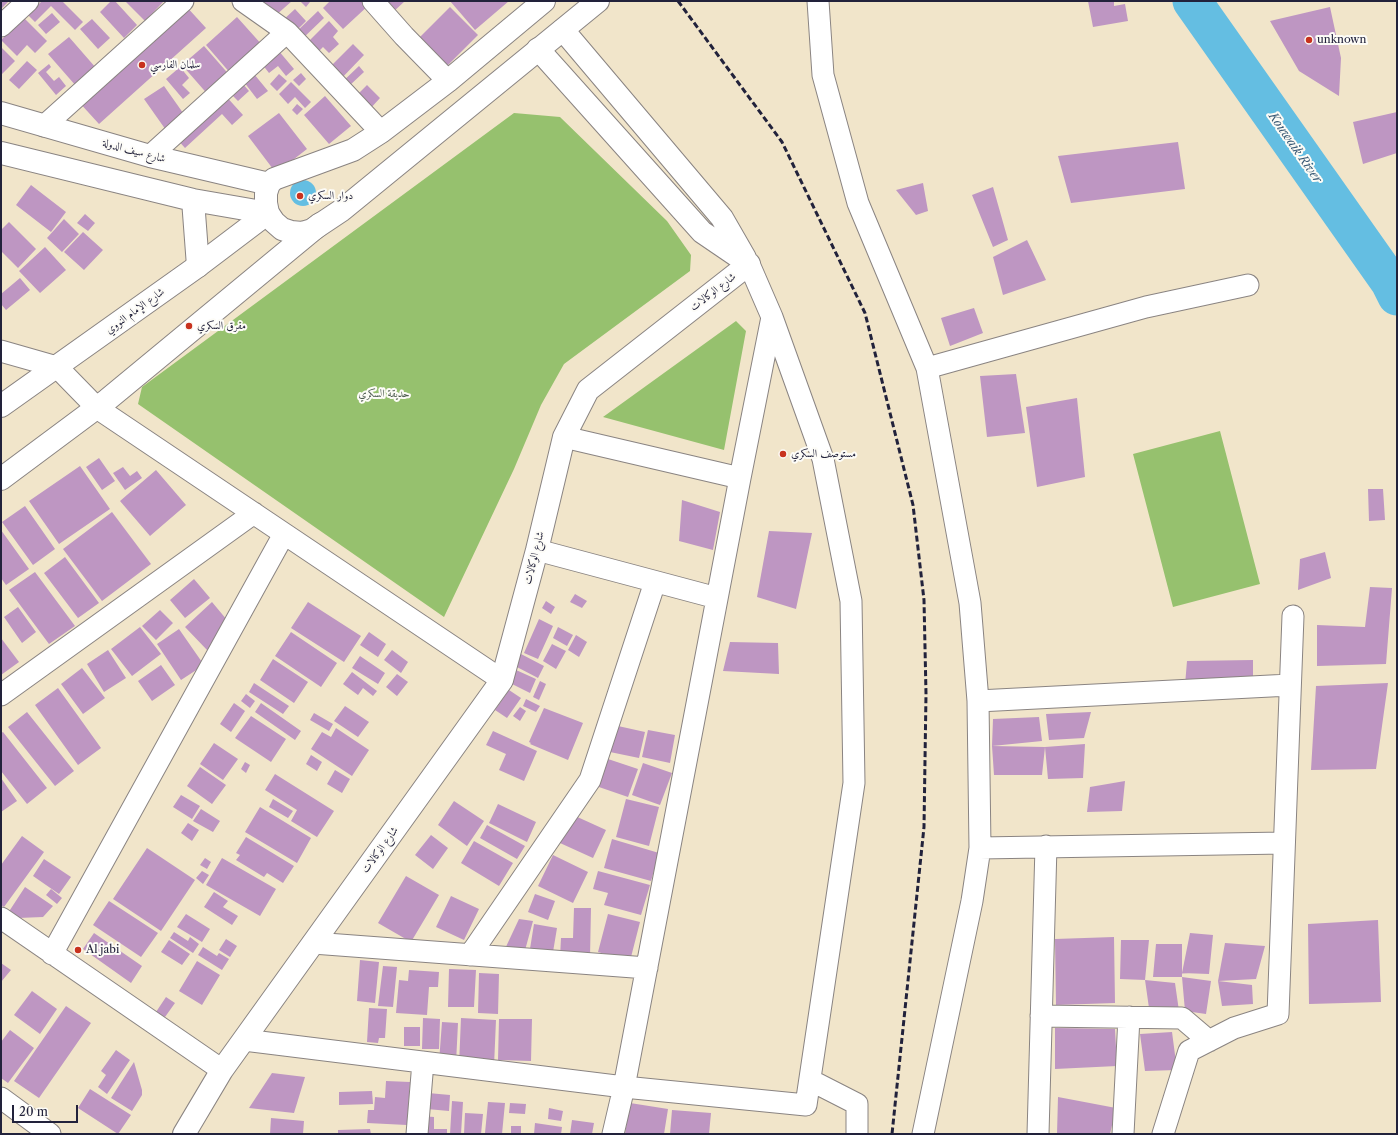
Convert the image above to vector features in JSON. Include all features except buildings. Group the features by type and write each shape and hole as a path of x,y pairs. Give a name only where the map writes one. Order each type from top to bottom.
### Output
{"street":[{"path":"44,126 183,1"},
{"path":"243,1 287,32 381,132"},
{"path":"373,1 448,81"},
{"path":"544,1 448,81 381,132 353,150 274,178 269,184 266,193 268,213 274,222 291,232 302,233 312,230 342,210 538,48 563,30 598,1"},
{"path":"818,1 823,75 858,203 927,368 970,603 978,701 980,848 972,901 923,1134"},
{"path":"1,26 24,2"},
{"path":"244,1040 624,1087 806,1105 854,783 851,601 823,459 772,317 748,264 722,218 563,30"},
{"path":"150,156 287,32"},
{"path":"538,48 702,232 748,264"},
{"name":"شارع سيف الدولة","path":"1,113 150,156 269,184"},
{"path":"1,154 194,200 268,213"},
{"path":"194,200 198,266"},
{"name":"شارع الإمام النووي","path":"1,406 198,266 268,213"},
{"path":"1,479 97,408 320,224"},
{"name":"شارع الوكالات","path":"184,1134 222,1070 502,680 537,550 564,437 588,390 748,264"},
{"path":"927,368 1146,307 1248,285"},
{"path":"613,1134 624,1087 772,317"},
{"path":"1,351 57,367 97,408 502,680"},
{"path":"564,437 740,478"},
{"path":"1,695 254,513"},
{"path":"52,954 284,534"},
{"path":"537,550 717,598"},
{"path":"470,955 590,780 655,582"},
{"path":"1163,1134 1189,1051 1234,1028 1278,1014 1293,616"},
{"path":"978,701 1290,685"},
{"path":"980,848 1284,843"},
{"path":"1038,1134 1046,846"},
{"path":"1,918 222,1070"},
{"path":"313,943 646,968"},
{"path":"1041,1016 1182,1018 1209,1041"},
{"path":"1124,1134 1129,1017"},
{"path":"417,1134 423,1062"},
{"path":"810,1080 857,1104 857,1134"},
{"path":"1,1098 50,1134"}],"green space":[{"name":"حديقة السكري","path":"514,113 560,117 667,221 691,255 690,271 564,364 541,405 514,469 444,617 138,404 142,387"},
{"path":"736,321 746,331 724,450 603,417"},
{"path":"1220,431 1260,584 1173,607 1133,454"}],"water":[{"path":"303,180 312,184 316,193 312,202 303,206 294,202 290,193 294,184"}],"waterway":[{"name":"Kouwaik River","path":"1192,1 1390,282 1397,296"}],"railway":[{"path":"678,1 782,142 865,313 913,505 924,600 926,694 924,827 892,1134"}],"place":[{"name":"unknown","path":"1309,40"},
{"name":"سلمان الفارسي","path":"142,65"},
{"name":"دوار السكري","path":"300,196"},
{"name":"مفرق السكري","path":"189,326"},
{"name":"مستوصف السكري","path":"783,454"},
{"name":"Al jabi","path":"78,950"}]}
